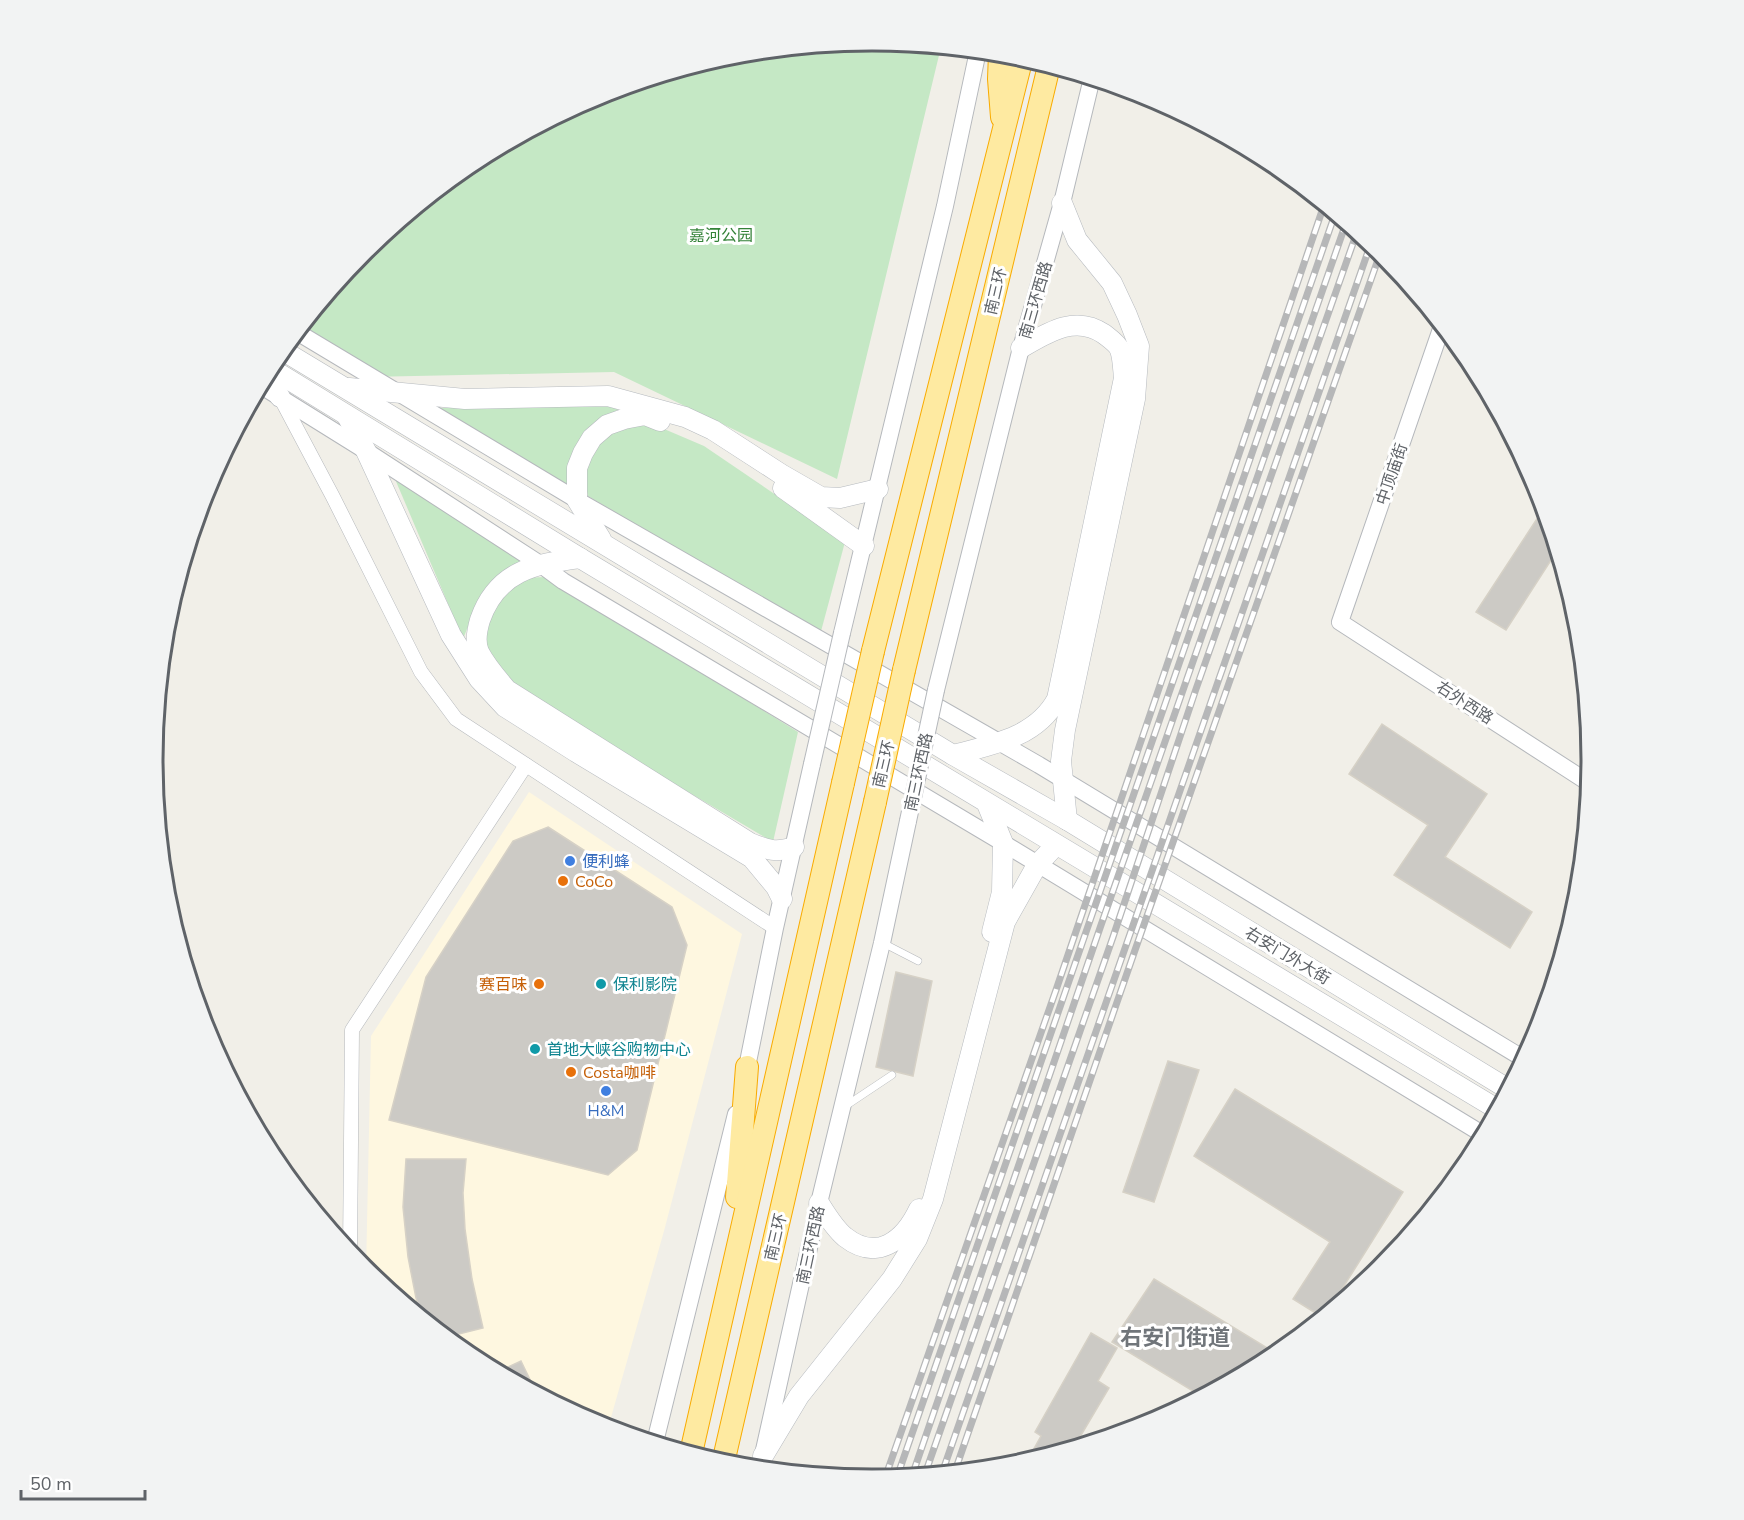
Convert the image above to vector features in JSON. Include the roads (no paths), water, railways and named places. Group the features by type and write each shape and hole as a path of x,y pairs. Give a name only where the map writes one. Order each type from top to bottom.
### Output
{"highway":[{"path":"1000,63 1003,139"},
{"name":"南三环","path":"693,1446 873,651 1020,67"},
{"name":"南三环","path":"725,1453 904,670 1047,73"},
{"path":"731,1278 747,1067"}],"main road":[{"path":"1062,203 1077,240 1112,283 1139,346 1135,399 1065,730 1061,761 1067,820"},
{"path":"953,755 1000,743 1029,730 1050,713 1057,699 1124,378 1120,349 1110,338 1093,327 1074,324 1046,333 1022,348"},
{"name":"右安门外大街","path":"290,355 953,755 1067,820 1502,1085"},
{"name":"右安门外大街","path":"278,373 579,558 1491,1105"},
{"path":"271,383 280,397"},
{"path":"345,388 465,399 608,396 685,417 713,430 780,474 821,497 840,498 878,489"},
{"path":"345,414 366,451 451,634 485,686 505,707 752,858 776,886 782,899"},
{"path":"603,542 578,500 577,468 592,438 607,425 645,415 701,438 747,465 864,546"},
{"path":"579,558 540,564 513,576 493,594 477,631 478,650 490,671 517,696 750,843 770,851 794,847"},
{"path":"819,1203 843,1236 858,1245 885,1246 898,1240 914,1221 927,1191 1002,892 1003,843 987,804"},
{"path":"763,1460 799,1396 892,1279 917,1239 933,1199 1005,922 1037,865 1056,845"}],"street":[{"path":"657,1435 747,1067 812,764 945,206 976,59"},
{"name":"南三环西路","path":"762,1460 819,1203 882,943 936,690 1090,86"},
{"path":"304,336 393,392 1000,743 1517,1055"},
{"name":"中顶庙街","path":"1340,622 1440,336"},
{"path":"268,390 366,451 563,581 1003,843 1476,1130"},
{"path":"280,397 339,507 421,672 456,719 775,928"},
{"name":"右外西路","path":"1340,622 1580,777"},
{"path":"350,1239 352,1030 526,765"}],"lane":[{"path":"882,943 918,961"},
{"path":"842,1108 892,1075"}],"railway":[{"path":"888,1468 1056,990 1321,212"},
{"path":"900,1468 1332,222"},
{"path":"915,1467 1343,231"},
{"path":"928,1466 1113,937 1196,689 1354,241"},
{"path":"945,1465 1367,254"},
{"path":"958,1464 1377,263"}],"place":[{"name":"便利蜂","path":"570,861"},
{"name":"CoCo","path":"563,881"},
{"name":"赛百味","path":"539,984"},
{"name":"保利影院","path":"601,984"},
{"name":"首地大峡谷购物中心","path":"535,1049"},
{"name":"Costa咖啡","path":"571,1072"},
{"name":"H&M","path":"606,1091"}],"district":[{"name":"右安门街道","path":"1175,1337"}],"park label":[{"name":"嘉河公园","path":"721,235"}]}
